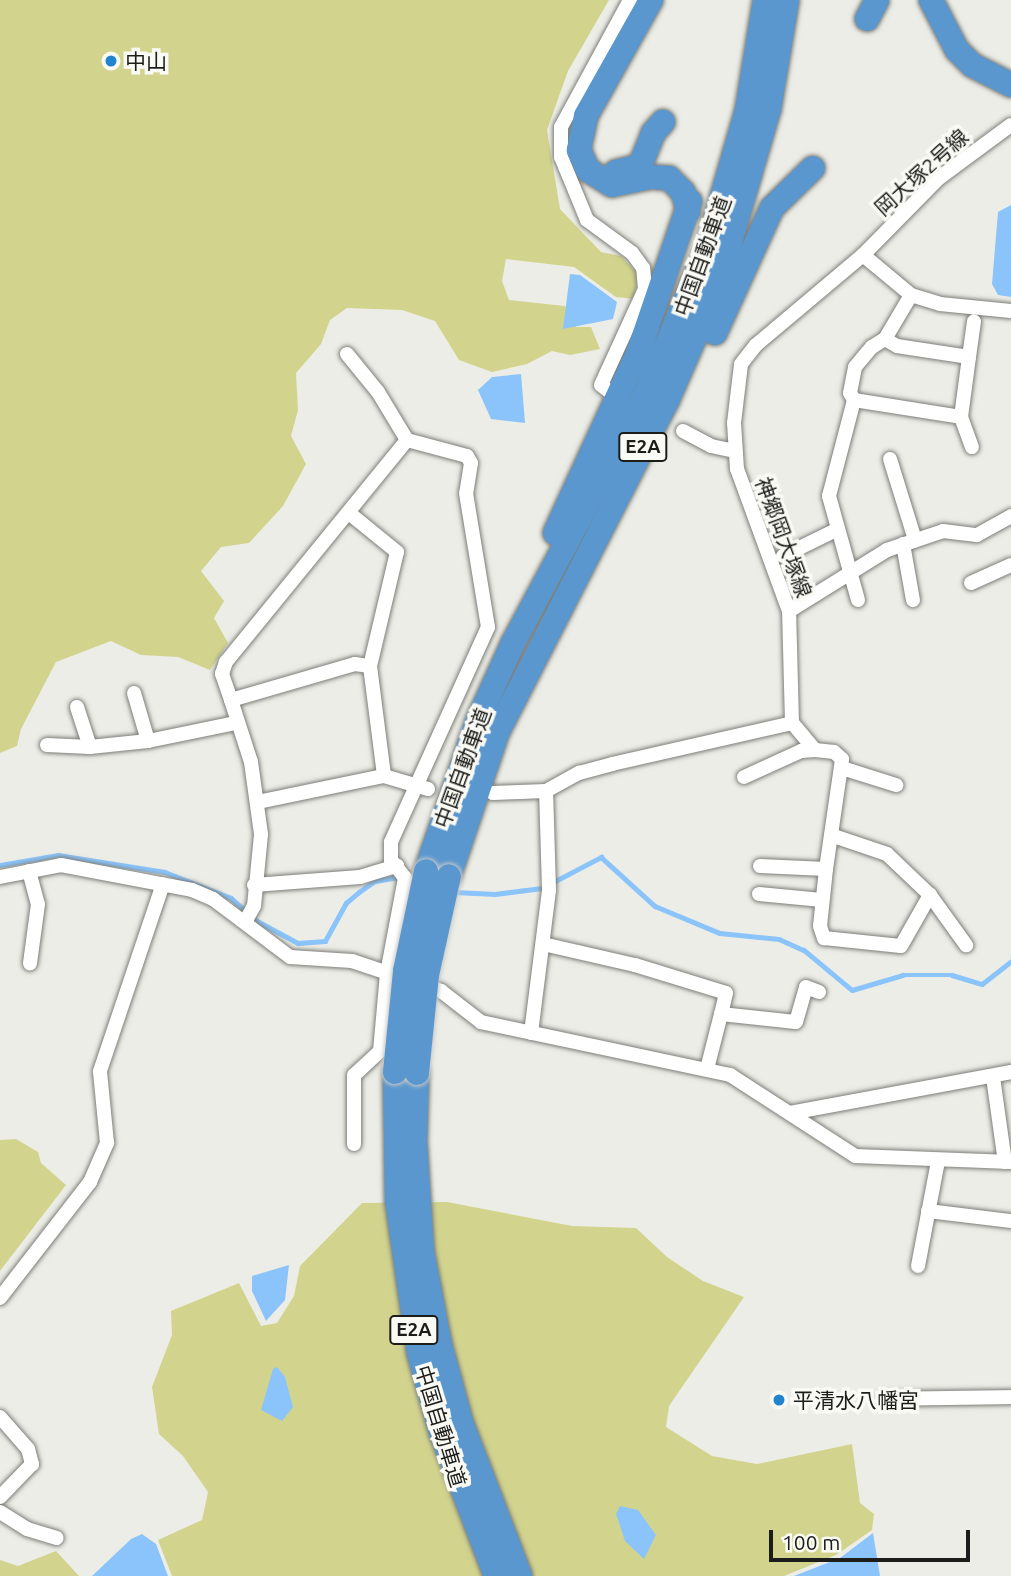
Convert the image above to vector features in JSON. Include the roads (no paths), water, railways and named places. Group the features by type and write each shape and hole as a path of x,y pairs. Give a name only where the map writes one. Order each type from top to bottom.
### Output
{"highway":[{"path":"463,757 494,668 640,348 689,206 683,192 669,178 650,177 629,185 604,183 588,170 579,150 586,116 651,0"},
{"path":"663,0 645,26 598,115 590,136 593,155 609,170 635,169 646,158 653,133 663,122"},
{"name":"中国自動車道","path":"437,873 463,757 513,643 626,436 678,324 727,188 747,110 765,0"},
{"name":"中国自動車道","path":"496,1576 464,1497 419,1353 397,1200 406,1072 405,971 437,873 497,733 667,401 722,272 769,109 787,0"},
{"path":"931,0 957,50 972,65 1011,85"},
{"path":"938,0 962,45 1011,77"},
{"path":"593,542 649,461 772,208 813,168"},
{"name":"中国自動車道","path":"406,1072 415,1142 422,1251 440,1345 473,1457 520,1576"}],"street":[{"path":"610,392 602,382 645,289 643,268 632,253 587,220 564,167 561,127 630,0"},
{"name":"岡大塚2号線","path":"863,255 939,178 1011,125"},
{"path":"863,255 911,295 940,304 1011,311"},
{"name":"神郷岡大塚線","path":"792,723 789,611 737,469 736,383 748,353 863,255"},
{"path":"858,600 852,572 836,530 829,496 854,400 850,393 855,367 872,347 885,339 911,295"},
{"path":"972,447 961,417 974,321"},
{"path":"885,339 897,346 969,357"},
{"path":"347,354 378,392 407,440 467,456 471,463 467,493 488,627 413,786 391,842 390,855 405,878 387,973 380,1051 354,1075 354,1144"},
{"path":"854,400 961,417"},
{"path":"683,431 711,446 735,451"},
{"path":"249,916 261,834 258,802 251,762 222,674 226,662 407,440"},
{"path":"890,459 909,542 913,600"},
{"path":"349,513 397,552 370,666 384,776"},
{"path":"789,611 852,572 909,542 943,531 977,535 1011,516"},
{"path":"783,556 836,530"},
{"path":"971,583 1011,565"},
{"path":"231,700 355,664 370,666"},
{"path":"134,693 148,741"},
{"path":"77,707 90,747"},
{"path":"47,745 90,747 148,741 236,723"},
{"path":"493,793 546,791 601,767 792,723 815,750"},
{"path":"744,777 801,751 839,754 842,768 822,900 824,938 901,946 930,895"},
{"path":"842,768 896,785"},
{"path":"258,802 384,776 428,789"},
{"path":"531,1033 550,885 546,791"},
{"path":"831,835 887,854 930,895 966,945"},
{"path":"0,877 61,865 163,884 214,899 249,916 278,952 290,957 352,961 442,991 481,1022 730,1075 855,1156 1008,1162 993,1077"},
{"path":"254,885 360,877 397,866"},
{"path":"760,866 826,870"},
{"path":"29,871 38,904 30,963"},
{"path":"0,1298 90,1182 107,1143 100,1071 163,884"},
{"path":"759,894 822,900"},
{"path":"543,944 635,965 726,993 707,1069"},
{"path":"721,1014 796,1022 806,987 819,992"},
{"path":"790,1113 1011,1072"},
{"path":"918,1266 938,1161"},
{"path":"928,1211 1011,1221"},
{"path":"884,1399 1011,1397"},
{"path":"0,1417 28,1449 32,1464 0,1497"},
{"path":"0,1512 27,1529 57,1538"}],"water":[{"path":"1011,205 1011,297 998,295 992,284 998,212"},
{"path":"570,274 580,275 617,302 613,319 563,329"},
{"path":"521,374 525,423 491,419 478,390 492,377"},
{"path":"289,1265 285,1300 266,1321 252,1291 252,1276"},
{"path":"277,1367 285,1377 293,1407 282,1421 261,1410 273,1369"},
{"path":"620,1506 638,1510 656,1535 644,1559 625,1541 616,1514"},
{"path":"873,1533 880,1576 794,1576 840,1558"},
{"path":"142,1534 156,1544 168,1576 92,1576 131,1539"}],"waterway":[{"path":"0,865 58,855 165,872 231,898 259,922 298,943 325,941 346,903 375,881 398,877"},
{"path":"454,892 495,894 542,888 601,857 655,906 720,933 779,939 804,950 852,990 903,975 952,975 982,984 1011,961"}],"place":[{"name":"中山","path":"111,61"},
{"name":"平清水八幡宮","path":"779,1400"}]}
